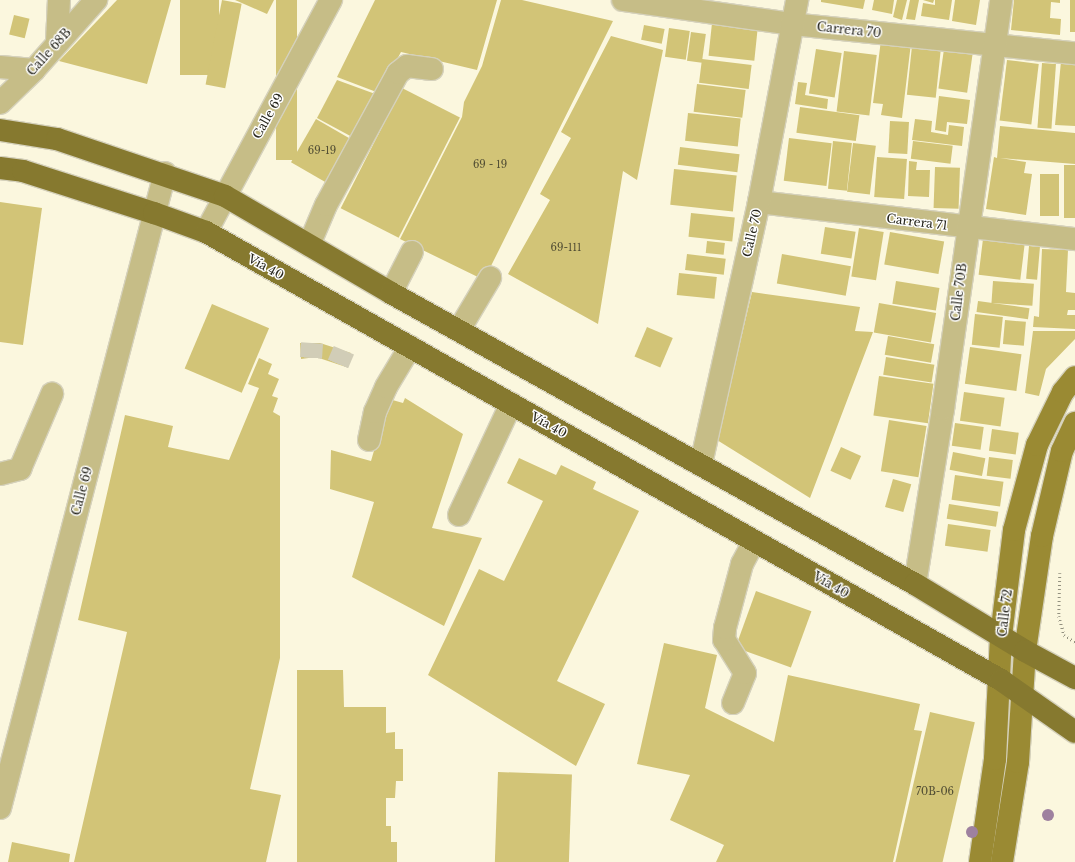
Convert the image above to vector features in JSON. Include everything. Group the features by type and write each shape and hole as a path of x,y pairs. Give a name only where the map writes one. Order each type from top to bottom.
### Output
{"highway":[{"path":"0,130 57,139 165,173 225,196 391,293 916,584 1025,651 1075,678"},
{"name":"Vía 40","path":"0,168 23,171 154,213 206,232 754,541 951,655 1001,680 1075,732"}],"main road":[{"name":"Calle 72","path":"980,862 995,759 1001,680 1001,636 1014,530 1037,445 1063,392 1075,376"},
{"name":"Calle 72","path":"1002,862 1018,762 1021,694 1025,651 1042,536 1062,451 1075,423"}],"street":[{"path":"57,42 59,0"},
{"name":"Calle 68B","path":"0,103 34,70 57,42 96,0"},
{"name":"Calle 69","path":"206,232 331,0"},
{"name":"Carrera 70","path":"623,0 792,24 1075,53"},
{"name":"Calle 70","path":"701,464 759,202 797,0"},
{"name":"Calle 70B","path":"916,584 943,409 967,228 996,45 1001,0"},
{"path":"309,245 326,205 398,73 407,66 432,69"},
{"path":"0,68 34,70"},
{"name":"Calle 69","path":"0,808 165,173"},
{"name":"Carrera 71","path":"759,202 967,228 1075,239"},
{"path":"391,293 412,252"},
{"path":"459,330 490,278"},
{"path":"369,440 376,412 386,387 410,347"},
{"path":"0,474 20,469 52,394"},
{"path":"458,515 510,404"},
{"path":"733,703 745,673 724,640 725,628 742,564 754,541"}],"path":[{"path":"1060,571 1059,616 1064,635 1075,642"}],"building":[{"path":"117,0 171,0 147,84 59,61"},
{"path":"180,0 219,0 219,75 180,75"},
{"path":"222,0 242,4 225,88 206,84"},
{"path":"235,0 274,0 267,14"},
{"path":"276,0 297,0 297,160 276,160"},
{"path":"375,0 497,0 477,70 401,52 379,93 337,77"},
{"path":"501,0 522,0 613,21 484,280 400,239 462,117 464,102 482,66"},
{"path":"821,0 865,0 863,9 821,2"},
{"path":"874,0 894,0 892,14 872,10"},
{"path":"897,0 907,0 902,20 893,17"},
{"path":"910,0 919,0 915,20 906,19"},
{"path":"923,0 934,0 933,3"},
{"path":"935,0 952,0 949,20 921,16 923,3 935,5"},
{"path":"955,0 980,0 976,25 952,21"},
{"path":"1014,0 1060,0 1060,3 1051,2 1050,18 1061,19 1060,35 1011,30"},
{"path":"1070,0 1075,0 1075,32 1070,32"},
{"path":"14,15 30,19 25,38 9,34"},
{"path":"712,23 758,28 754,61 709,56"},
{"path":"644,25 665,29 662,44 641,40"},
{"path":"669,28 690,31 686,60 665,57"},
{"path":"691,32 706,34 702,63 687,61"},
{"path":"611,36 663,50 637,180 623,171 598,324 508,274 550,200 540,194 571,138 561,132"},
{"path":"881,40 911,43 902,118 881,115 883,104 873,103"},
{"path":"912,46 941,49 936,98 907,95"},
{"path":"816,49 842,53 835,98 809,93"},
{"path":"944,49 973,53 967,93 938,89"},
{"path":"844,51 877,55 869,116 837,112"},
{"path":"702,59 752,65 749,89 699,83"},
{"path":"1007,60 1039,64 1031,124 1000,121"},
{"path":"1061,61 1075,62 1075,126 1055,125"},
{"path":"1042,63 1056,64 1051,129 1037,128"},
{"path":"337,80 378,95 354,138 317,118"},
{"path":"798,82 807,83 805,95 828,99 827,109 795,104"},
{"path":"697,84 746,90 742,118 694,112"},
{"path":"402,88 460,118 399,238 341,208"},
{"path":"939,96 970,100 967,124 947,122 946,132 935,130"},
{"path":"800,107 859,115 856,141 796,133"},
{"path":"688,113 741,119 738,146 685,141"},
{"path":"316,119 353,140 328,184 291,162"},
{"path":"915,119 932,121 931,132 948,135 949,125 964,127 962,146 912,140"},
{"path":"890,121 909,122 907,154 888,153"},
{"path":"1000,126 1075,133 1075,164 1000,158 1026,162 1024,173 1032,174 1026,215 986,209 994,157 997,158"},
{"path":"789,138 832,143 826,186 784,181"},
{"path":"833,141 852,143 847,191 828,189"},
{"path":"913,141 953,146 951,164 911,159"},
{"path":"853,143 876,146 870,194 847,192"},
{"path":"680,147 740,154 737,172 678,165"},
{"path":"877,157 907,159 904,199 874,197"},
{"path":"909,161 917,162 916,170 930,170 929,197 908,196"},
{"path":"1064,165 1075,165 1075,218 1064,218"},
{"path":"935,167 960,168 959,209 934,208"},
{"path":"674,169 737,176 733,211 670,205"},
{"path":"1040,174 1059,174 1059,216 1040,216"},
{"path":"0,202 42,208 23,345 0,342"},
{"path":"691,213 735,218 732,241 688,237"},
{"path":"825,227 856,232 851,259 821,254"},
{"path":"859,228 884,232 876,280 851,276"},
{"path":"890,232 944,242 938,274 884,264"},
{"path":"983,239 1025,244 1020,280 979,275"},
{"path":"707,241 725,243 724,255 706,253"},
{"path":"1029,246 1040,247 1037,280 1026,279"},
{"path":"1042,249 1068,250 1066,292 1075,293 1075,310 1068,310 1067,315 1075,315 1075,329 1033,327 1034,316 1039,317"},
{"path":"687,254 726,259 724,275 685,270"},
{"path":"782,254 851,266 846,296 777,284"},
{"path":"679,273 717,277 714,299 677,295"},
{"path":"896,281 939,288 936,311 892,304"},
{"path":"993,281 1034,284 1032,306 991,303"},
{"path":"752,292 860,307 855,331 873,332 810,498 717,440"},
{"path":"978,301 1029,308 1028,319 976,312"},
{"path":"879,303 936,313 931,343 874,333"},
{"path":"212,304 269,328 242,393 185,368"},
{"path":"975,314 1003,317 1000,348 972,345"},
{"path":"1005,320 1026,322 1024,346 1003,344"},
{"path":"647,327 673,338 660,367 634,356"},
{"path":"1033,331 1075,331 1075,339 1046,369 1039,396 1025,393"},
{"path":"888,336 934,344 931,363 885,355"},
{"path":"300,343 320,343 351,353 346,367 316,357 301,359"},
{"path":"970,347 1021,354 1016,391 965,384"},
{"path":"886,357 934,365 932,382 883,375"},
{"path":"259,358 272,364 268,374 279,379 272,396 278,398 273,412 280,416 280,658 250,789 281,795 266,862 74,862 127,632 78,620 125,415 173,426 168,447 229,460 259,388 248,384"},
{"path":"879,376 933,384 928,423 873,416"},
{"path":"964,392 1005,398 1001,426 960,421"},
{"path":"405,398 463,434 432,528 482,538 444,626 352,577 374,502 330,489 331,450 371,461 389,399 403,403"},
{"path":"889,420 927,426 918,477 881,471"},
{"path":"955,423 984,427 981,450 952,446"},
{"path":"992,429 1019,433 1016,455 989,451"},
{"path":"841,447 861,456 851,480 830,471"},
{"path":"953,452 985,458 982,476 950,470"},
{"path":"989,457 1013,460 1011,479 987,476"},
{"path":"519,458 556,475 561,465 596,482 593,489 639,511 557,681 605,704 576,766 428,675 479,569 504,581 543,501 507,483"},
{"path":"955,475 1004,482 1000,507 952,500"},
{"path":"893,479 911,484 903,512 885,507"},
{"path":"949,504 998,512 996,527 947,519"},
{"path":"948,524 991,530 988,552 945,546"},
{"path":"756,591 811,611 791,668 735,647"},
{"path":"664,643 717,655 705,708 774,742 788,675 920,704 914,730 922,731 893,862 716,862 724,845 670,820 690,775 637,764"},
{"path":"297,670 343,670 344,707 386,707 386,733 395,732 395,749 403,749 403,781 396,781 395,798 386,798 386,826 391,826 391,842 397,842 397,862 297,862"},
{"path":"930,712 975,722 943,862 895,862"},
{"path":"498,772 572,775 569,862 495,862"},
{"path":"12,842 70,854 69,862 8,862"}],"tunnel":[{"path":"311,358 312,343"},
{"path":"338,364 344,350"}]}
